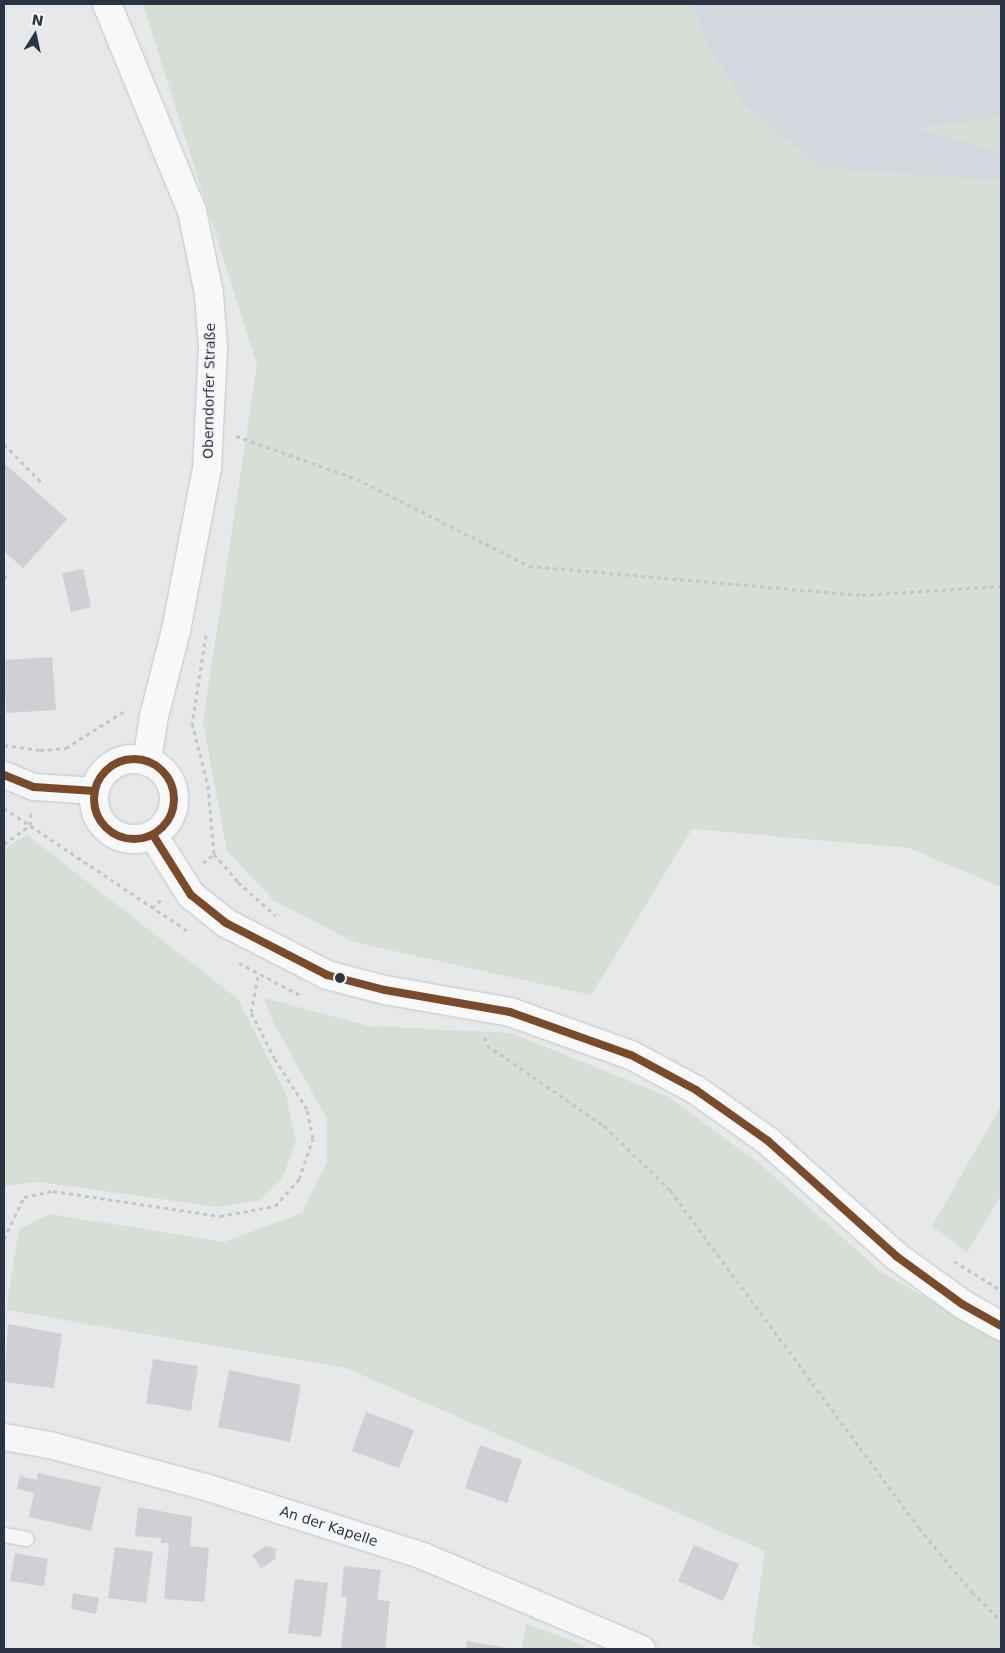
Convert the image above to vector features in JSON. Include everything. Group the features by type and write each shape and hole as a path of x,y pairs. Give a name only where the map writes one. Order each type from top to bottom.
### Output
{"street":[{"name":"Oberndorfer Straße","path":"107,4 192,211 210,294 213,347 207,468 176,630 154,716 147,761"},
{"path":"121,761 147,761 168,778 174,803 164,827 153,835 128,839 105,827 94,804 95,791 100,778 121,761"},
{"path":"4,775 34,787 95,791"},
{"path":"153,835 180,881 226,923 327,975 385,990 510,1012 631,1054 696,1090 768,1140 896,1256 962,1304 1001,1326"},
{"name":"An der Kapelle","path":"4,1437 50,1445 206,1487 423,1556 642,1649"}],"lane":[{"path":"4,1535 26,1539"}],"path":[{"path":"233,435 357,479 529,566 862,595 1001,586"},
{"path":"4,444 43,484"},
{"path":"4,579 8,572"},
{"path":"4,745 40,750 66,748 126,710 192,723"},
{"path":"4,808 152,908"},
{"path":"4,844 30,824"},
{"path":"214,854 238,882 281,920"},
{"path":"4,1239 24,1197 53,1190 220,1216 274,1206 298,1180 313,1138 307,1109 275,1059 251,1012 258,976"},
{"path":"482,1029 487,1045 604,1126 670,1190 919,1528 972,1592 1001,1621"}],"shaded area":[{"path":"143,4 692,4 705,43 745,106 823,169 1001,181 1001,887 909,848 692,829 591,995 354,942 274,901 227,851 203,722 257,365"},
{"path":"692,4 1001,4 1001,181 823,169 745,106 705,43"},
{"path":"1001,117 1001,152 917,128"},
{"path":"27,835 238,999 286,1094 296,1141 282,1179 260,1200 218,1207 39,1182 4,1186 4,849"},
{"path":"264,998 369,1026 511,1033 667,1096 760,1164 880,1271 1001,1342 1001,1649 764,1649 752,1643 765,1551 346,1368 6,1310 19,1229 50,1214 224,1242 302,1213 327,1163 327,1119 272,1020"},
{"path":"1001,1106 1001,1195 967,1253 932,1226"},
{"path":"526,1624 584,1645 584,1649 522,1649"}],"building":[{"path":"4,463 67,519 23,568 4,551"},
{"path":"83,569 91,607 71,612 62,573"},
{"path":"52,657 56,710 6,713 4,660"},
{"path":"8,1324 62,1334 54,1388 4,1382"},
{"path":"153,1359 198,1366 191,1411 146,1403"},
{"path":"229,1370 301,1385 290,1442 218,1427"},
{"path":"366,1412 414,1430 399,1468 352,1451"},
{"path":"480,1445 522,1460 507,1503 465,1488"},
{"path":"38,1473 101,1487 91,1531 29,1517 34,1493 17,1489 20,1476 37,1480"},
{"path":"138,1507 192,1517 190,1546 209,1548 204,1602 164,1599 169,1543 161,1543 161,1538 135,1536"},
{"path":"694,1545 739,1564 723,1601 678,1581"},
{"path":"266,1546 276,1549 275,1559 261,1568 252,1555"},
{"path":"115,1547 153,1552 146,1603 108,1598"},
{"path":"15,1553 48,1559 44,1586 10,1581"},
{"path":"344,1566 381,1570 377,1600 390,1601 385,1649 341,1649 347,1597 341,1597"},
{"path":"295,1579 328,1583 321,1637 288,1633"},
{"path":"73,1593 99,1598 96,1614 71,1609"},
{"path":"467,1641 508,1648 508,1649 466,1649"}],"transit line":[{"path":"134,759 149,762 162,771 171,784 174,799 171,814 162,827 149,836 134,839 119,836 106,827 97,814 94,799 97,784 106,771 119,762 134,759"},
{"path":"4,775 34,787 95,791"},
{"path":"153,835 191,895 226,923 327,975 385,990 510,1012 631,1055 696,1090 768,1141 896,1256 962,1304 1001,1326"}]}
